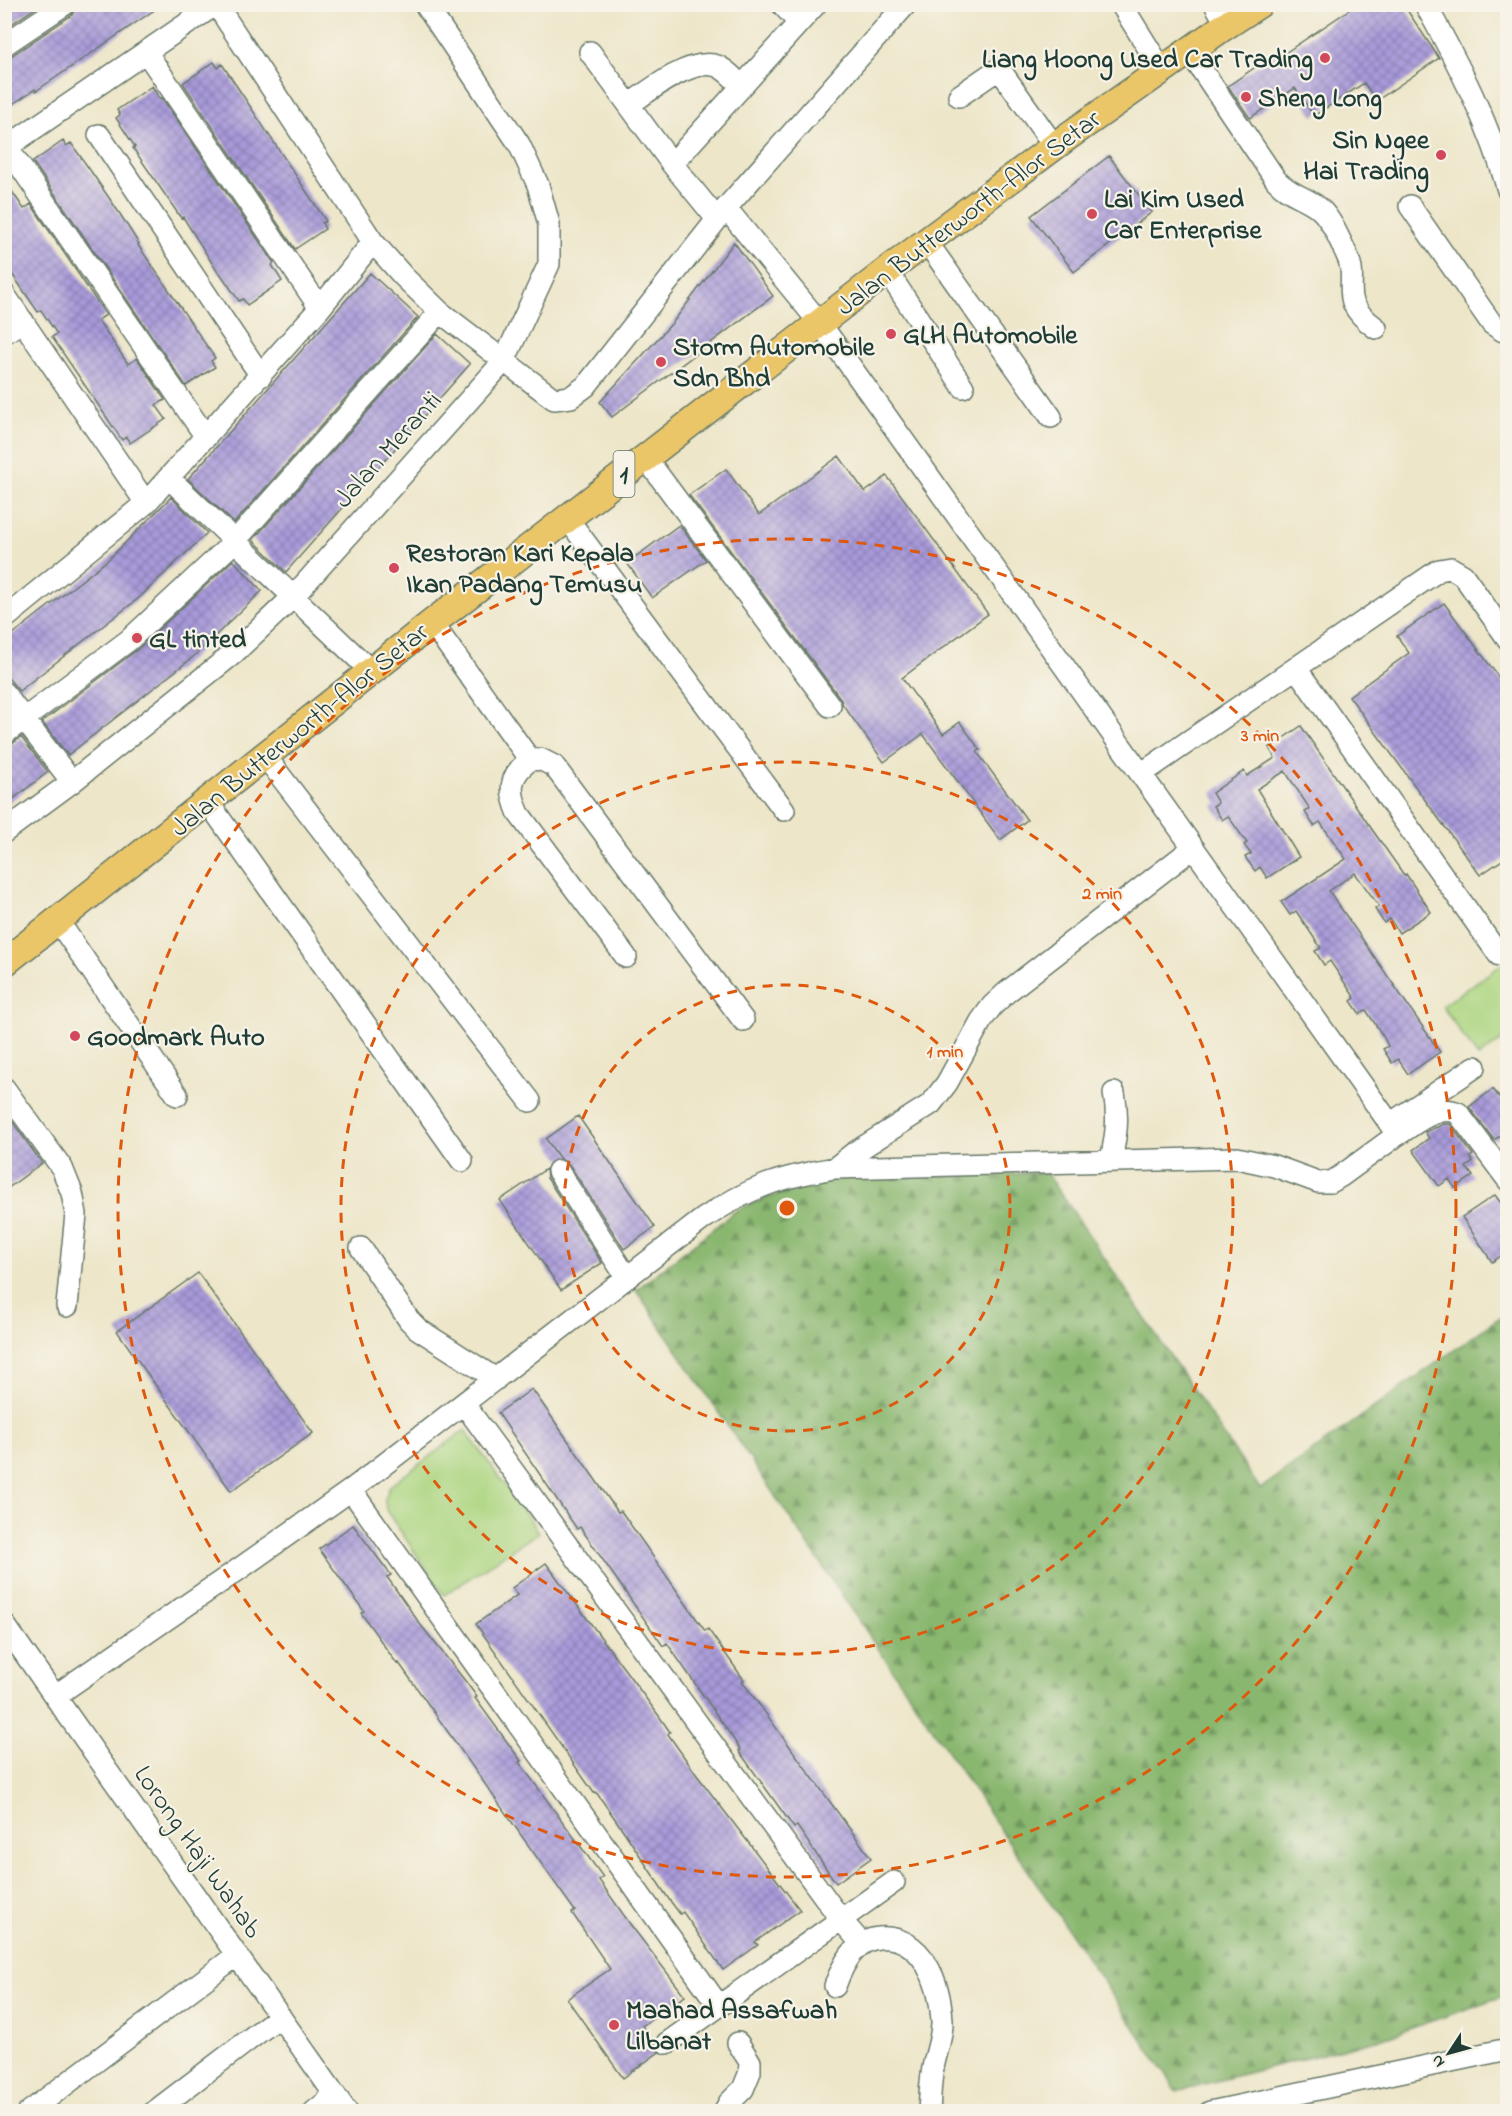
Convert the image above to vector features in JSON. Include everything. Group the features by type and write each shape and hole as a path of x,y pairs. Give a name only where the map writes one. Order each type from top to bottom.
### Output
{"main road":[{"name":"Jalan Butterworth-Alor Setar","path":"4,963 432,623 819,322 1054,146 1189,51 1221,15 1259,4"}],"street":[{"path":"4,45 65,4"},
{"path":"206,437 6,148 216,4 373,242 403,276 440,312 554,399 571,397 586,386 722,213 906,4"},
{"name":"Jalan Meranti","path":"4,832 72,782 234,653 293,597 504,361 549,264 549,224 538,186 519,144 425,4"},
{"path":"782,4 799,23"},
{"path":"672,164 816,4"},
{"path":"1121,4 1162,70"},
{"path":"1425,4 1448,44 1493,142 1508,189"},
{"path":"1189,51 1276,180 1289,193 1316,205 1324,213 1351,266 1349,295 1362,318 1376,328"},
{"path":"146,52 320,308"},
{"path":"590,52 672,164 722,213 819,322 1394,1130"},
{"path":"629,105 671,77 693,66 705,64 718,66 742,86"},
{"path":"959,96 998,70 1054,146"},
{"path":"99,135 261,376"},
{"path":"1410,206 1492,324 1503,331 1508,329"},
{"path":"926,241 1052,417"},
{"path":"4,619 147,503 320,308 373,242"},
{"path":"887,271 963,387"},
{"path":"4,294 147,503"},
{"path":"4,734 129,640 234,542 440,312"},
{"path":"4,333 23,321"},
{"path":"645,457 830,706"},
{"path":"170,479 372,672"},
{"path":"567,518 784,810"},
{"path":"1141,774 1439,570 1451,568 1463,575 1508,639"},
{"path":"432,623 530,760"},
{"path":"1296,668 1499,955"},
{"path":"4,693 72,782"},
{"path":"265,756 530,1101"},
{"path":"626,957 519,814 512,798 513,780 519,768 530,760 540,759 554,766 743,1020"},
{"path":"208,802 462,1161"},
{"path":"835,1168 854,1153 931,1104 946,1083 981,1021 992,1006 1007,992 1193,848"},
{"path":"58,921 177,1095"},
{"path":"55,1696 351,1490 729,1200 790,1176 835,1168 1237,1158 1274,1166 1318,1182 1331,1182 1475,1066"},
{"path":"4,1088 62,1168 72,1193 76,1214 66,1306"},
{"path":"1111,1161 1118,1114 1114,1093"},
{"path":"1394,1130 1434,1113 1451,1109 1458,1113 1508,1180"},
{"path":"558,1170 627,1278"},
{"path":"361,1248 409,1320 418,1329 496,1380"},
{"path":"464,1404 842,1921 862,1944"},
{"path":"351,1490 719,2006"},
{"name":"Lorong Haji Wahab","path":"4,1624 341,2103"},
{"path":"667,2043 894,1882"},
{"path":"835,1986 842,1967 850,1955 873,1938 890,1937 907,1944 919,1953 929,1967 937,1985 942,2021 940,2041 932,2073 929,2112"},
{"path":"29,2112 237,1955"},
{"path":"154,2112 280,2016"},
{"path":"724,2112 729,2103 743,2089 750,2072 750,2062 738,2043"},
{"path":"1210,2112 1508,2049"},
{"path":"314,2112 341,2103"}],"green space":[{"path":"1507,961 1507,1036 1478,1057 1442,1006"},
{"path":"1047,1173 1260,1489 1506,1313 1508,1315 1507,1995 1377,2040 1177,2091 636,1290 738,1209 795,1188 840,1178"},
{"path":"465,1430 539,1532 444,1595 386,1510 385,1499 390,1486"}],"building":[{"path":"4,4 41,4 4,29"},
{"path":"78,4 163,4 36,91 35,89 4,110 4,58 11,56 72,15"},
{"path":"1358,4 1403,4 1439,58 1376,101 1364,83 1314,116 1295,88 1250,118 1228,86 1273,55 1276,59"},
{"path":"214,62 218,68 222,64 326,221 322,223 325,229 295,249 183,83"},
{"path":"152,86 274,263 272,265 282,281 247,305 243,299 239,301 219,274 183,217 181,218 133,148 135,147 116,118 120,115 117,110"},
{"path":"63,141 66,146 71,143 90,170 215,358 211,361 215,367 186,386 33,162"},
{"name":"Lai Kim Used Car Enterprise","path":"1109,156 1152,212 1074,272 1031,216"},
{"path":"4,180 24,209 31,204 106,315 98,320 128,364 137,358 165,400 156,405 166,419 130,443 126,437 122,440 52,337 57,334 41,310 38,312 8,268 12,266 4,254"},
{"name":"Storm Automobile Sdn Bhd","path":"734,242 773,296 612,417 600,402 673,322"},
{"path":"370,273 418,317 234,523 188,479"},
{"path":"437,334 470,364 286,572 253,540"},
{"path":"839,456 865,492 887,476 988,614 902,678 943,734 960,722 980,750 977,752 1027,820 1000,840 923,734 884,762 840,698 689,495 726,469 759,515"},
{"path":"171,497 207,533 139,598 19,691 4,673 4,641 109,559"},
{"path":"679,525 706,560 652,598 627,563"},
{"path":"233,560 262,591 192,658 68,755 42,722 138,649"},
{"path":"1444,603 1508,690 1508,856 1480,875 1349,696 1409,653 1397,636"},
{"path":"1301,726 1431,912 1399,933 1390,919 1384,923 1375,909 1379,906 1355,873 1329,891 1440,1052 1408,1074 1398,1059 1392,1063 1383,1049 1388,1046 1383,1036 1366,1010 1360,1014 1351,1001 1355,998 1330,961 1324,965 1315,951 1321,948 1296,911 1290,915 1281,902 1346,859 1320,822 1314,826 1305,812 1310,809 1285,771 1257,789 1299,857 1267,878 1260,867 1255,871 1245,857 1251,854 1244,845 1247,843 1228,816 1222,820 1213,806 1218,803 1212,793 1244,771 1247,776 1275,758 1269,748"},
{"path":"21,737 48,772 4,806 4,747"},
{"path":"1493,1089 1508,1109 1508,1131 1494,1140 1469,1107"},
{"path":"4,1110 42,1163 4,1191"},
{"path":"578,1116 655,1227 624,1249 569,1164 560,1159 546,1139"},
{"path":"1444,1124 1450,1124 1473,1155 1470,1157 1473,1162 1466,1167 1473,1176 1455,1188 1449,1179 1439,1186 1413,1150 1429,1138 1425,1132"},
{"path":"546,1169 547,1178 602,1263 561,1290 500,1200"},
{"path":"1495,1195 1508,1213 1508,1251 1492,1262 1462,1217"},
{"path":"198,1273 313,1433 231,1491 117,1331"},
{"path":"532,1389 618,1512 621,1511 705,1631 708,1629 744,1680 742,1681 871,1858 836,1883 797,1826 794,1828 739,1751 741,1750 667,1643 663,1646 580,1527 577,1529 498,1413"},
{"path":"353,1525 391,1575 387,1577 420,1624 477,1697 475,1698 521,1761 519,1762 603,1877 599,1880 630,1924 685,1996 642,2026 659,2052 623,2078 567,1999 610,1969 572,1913 575,1911 399,1663 397,1664 361,1613 364,1611 319,1549"},
{"path":"546,1563 659,1716 670,1732 668,1734 696,1774 800,1910 755,1942 758,1945 723,1970 683,1912 680,1914 668,1898 625,1833 596,1792 594,1793 476,1624 517,1595 512,1588"}],"place":[{"name":"Liang Hoong Used Car Trading","path":"1325,58"},
{"name":"Sheng Long","path":"1246,97"},
{"name":"Sin Ngee Hai Trading","path":"1441,155"},
{"name":"Lai Kim Used Car Enterprise","path":"1092,214"},
{"name":"GLH Automobile","path":"891,334"},
{"name":"Storm Automobile Sdn Bhd","path":"661,362"},
{"name":"Restoran Kari Kepala Ikan Padang Temusu","path":"394,568"},
{"name":"GL tinted","path":"137,638"},
{"name":"Goodmark Auto","path":"75,1036"},
{"name":"Maahad Assafwah Lilbanat","path":"614,2025"}]}
